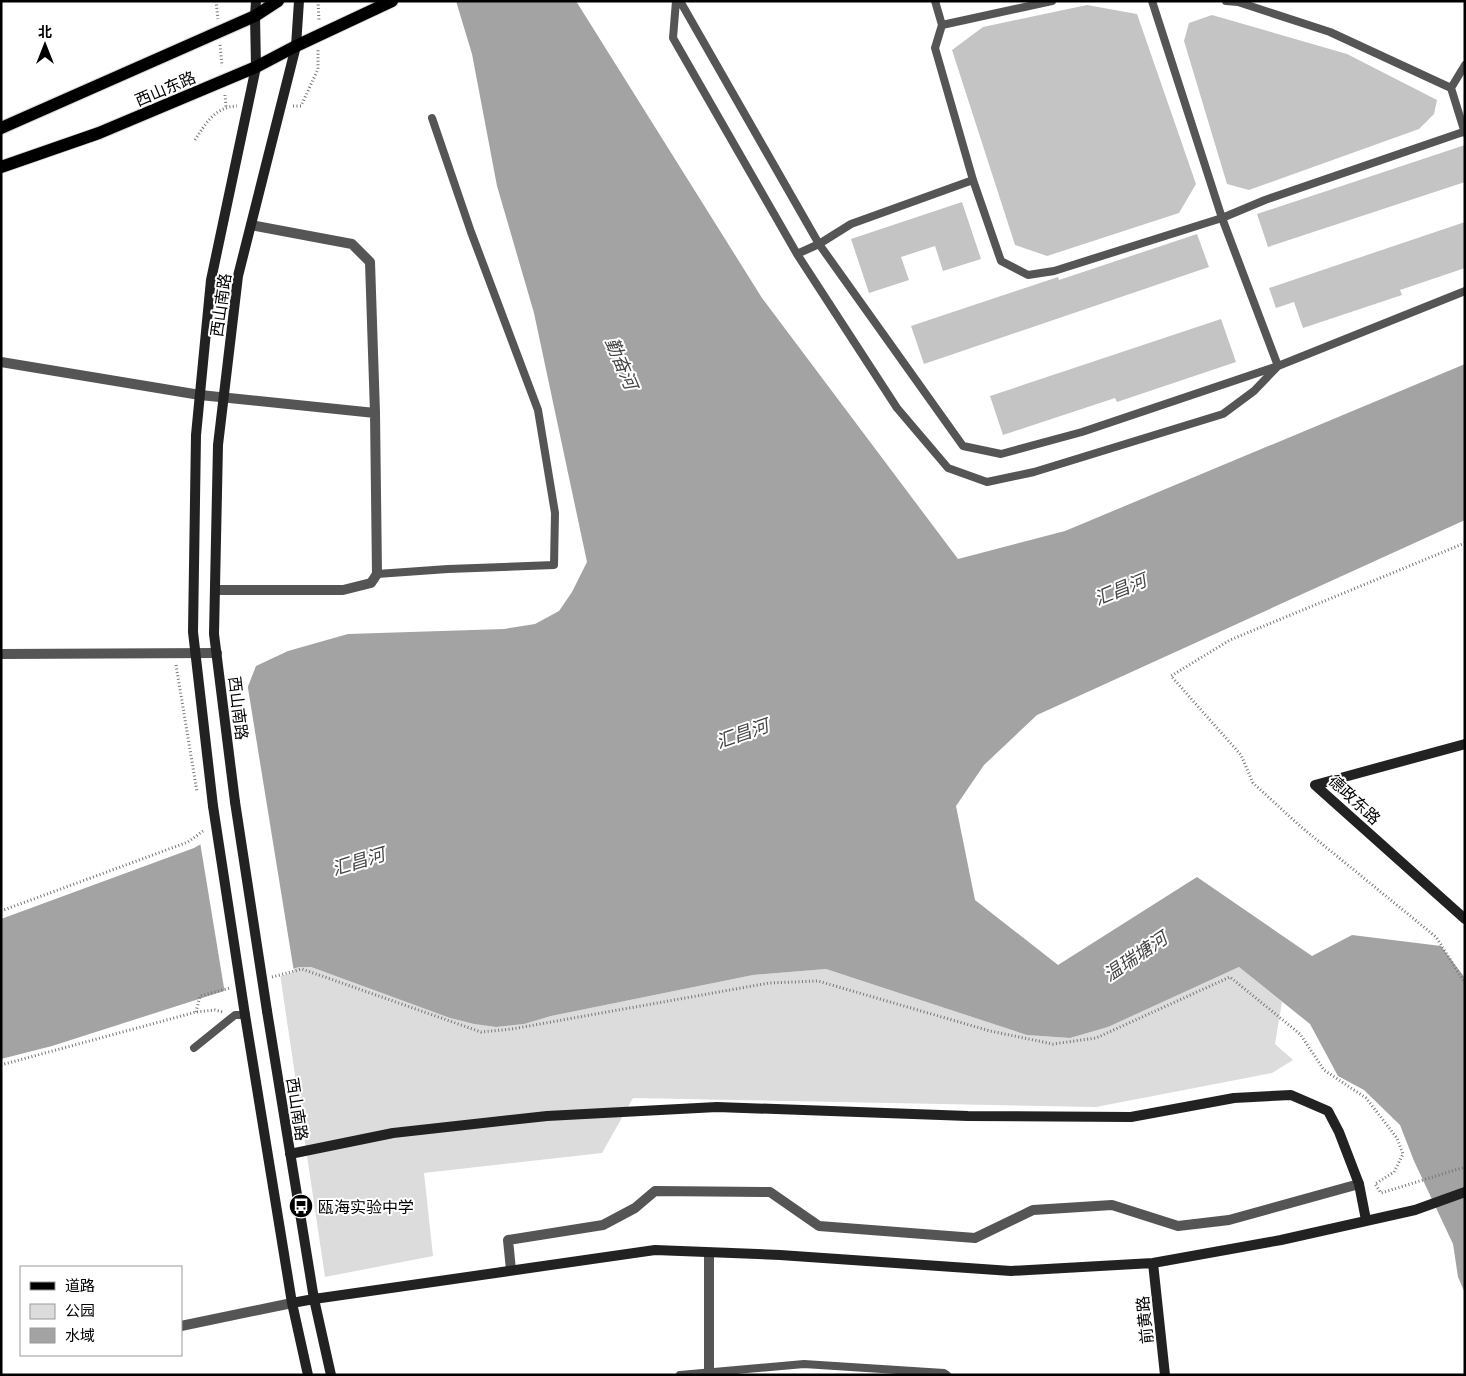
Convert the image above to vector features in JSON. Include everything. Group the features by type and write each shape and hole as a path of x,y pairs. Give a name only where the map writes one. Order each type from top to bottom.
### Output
{"main road":[{"name":"西山东路","path":"1,128 255,16 278,1"},
{"name":"西山东路","path":"1,167 99,133 223,81 390,2"}],"street":[{"path":"255,16 256,1"},
{"path":"296,46 299,1"},
{"name":"西山南路","path":"255,16 256,67 211,280 196,435 193,632 240,1015 292,1303 308,1375"},
{"name":"西山南路","path":"296,46 238,276 218,445 214,634 235,802 267,1011 314,1299 331,1375"},
{"path":"215,590 343,590 371,584 376,574 375,413 370,262 352,244 251,225"},
{"path":"1,362 200,395 375,413"},
{"path":"1,654 217,653"},
{"name":"德政东路","path":"1465,744 1315,784 1465,919"},
{"path":"290,1154 393,1133 547,1116 717,1107 968,1116 1131,1118 1234,1098 1291,1095 1328,1111 1339,1132 1359,1184 1366,1220"},
{"path":"511,1270 508,1240 604,1225 635,1208 655,1191 770,1192 820,1226 975,1238 1033,1210 1112,1205 1178,1226 1229,1220 1359,1184"},
{"path":"182,1326 314,1299 655,1250 780,1255 1012,1272 1153,1262 1281,1240 1415,1210 1465,1192"},
{"path":"709,1252 709,1373"},
{"name":"前黄路","path":"1153,1262 1165,1375"}],"lane":[{"path":"676,1 673,38 797,254 897,408 948,468 986,482 1034,472 1223,414 1254,391 1278,366"},
{"path":"680,1 820,244 963,446 1001,454 1082,432 1278,366 1465,291"},
{"path":"935,1 942,25 935,48 973,180 1001,261 1028,276 1054,271 1222,218 1265,200 1464,133 1451,88 1465,65"},
{"path":"942,25 1052,1"},
{"path":"1152,1 1222,218 1278,366"},
{"path":"1226,1 1238,2 1330,32 1451,88"},
{"path":"376,574 554,565 555,513 538,410 470,232 432,118"},
{"path":"797,254 820,244 851,224 973,180"},
{"path":"194,1048 240,1015"},
{"path":"680,1375 804,1364 944,1373 947,1375"}],"path":[{"path":"195,140 208,120 226,107 216,1"},
{"path":"1465,543 1230,640 1171,676 1240,755 1253,783 1300,826 1436,938 1465,983"},
{"path":"174,654 199,802"},
{"path":"202,821 205,841"},
{"path":"1,912 188,842 204,831"},
{"path":"265,979 302,969 481,1032 512,1030 769,984 818,981 990,1031 1054,1044 1096,1038 1230,977 1300,1034 1324,1070 1366,1098 1397,1138 1403,1154 1394,1172 1375,1184 1381,1193 1465,1167"},
{"path":"230,986 240,1015"},
{"path":"196,1012 200,996 237,986"},
{"path":"1,1065 196,1012 215,1010 240,1015"}],"green space":[{"path":"299,967 311,967 450,1018 496,1027 524,1024 551,1016 753,975 826,969 1027,1035 1070,1038 1108,1027 1239,967 1282,1002 1275,1044 1293,1060 1272,1073 1096,1107 633,1098 602,1153 424,1173 433,1256 325,1277 280,974"}],"water":[{"path":"456,1 576,1 762,298 958,559 1065,531 1465,364 1465,520 1037,715 984,765 956,806 975,900 1058,965 1197,877 1312,956 1352,935 1441,946 1465,978 1465,1293 1458,1277 1453,1244 1414,1161 1400,1125 1364,1090 1338,1076 1310,1024 1239,967 1108,1027 1070,1038 1027,1035 826,969 753,975 551,1016 524,1024 496,1027 450,1018 311,967 299,967 52,1046 1,1059 1,919 194,848 227,829 243,809 253,776 245,694 256,666 288,651 348,634 504,629 535,624 559,611 572,592 587,562 534,313 497,186 472,54"}],"pier":[{"path":"247,682 294,972 225,994 200,842 225,828 241,808 251,776 244,738 243,693"}],"building":[{"path":"1087,5 1137,14 1196,184 1179,213 1047,256 1015,245 952,50 983,27"},
{"path":"1212,15 1347,54 1437,100 1434,114 1419,129 1249,190 1227,184 1184,41 1189,23"},
{"path":"1465,145 1465,182 1268,247 1257,214"},
{"path":"962,202 981,259 943,271 935,246 901,257 909,280 869,293 851,239"},
{"path":"1465,222 1465,268 1400,290 1402,295 1303,328 1294,302 1276,308 1269,288"},
{"path":"1197,234 1209,267 924,364 911,326 1058,277 1059,280"},
{"path":"1221,319 1236,362 1117,402 1115,398 1003,435 990,396"}],"place":[{"name":"瓯海实验中学","path":"301,1206"}],"water label":[{"name":"勤奋河","path":"622,363"},
{"name":"汇昌河","path":"1120,589"},
{"name":"汇昌河","path":"742,733"},
{"name":"汇昌河","path":"358,861"},
{"name":"温瑞塘河","path":"1135,956"}]}
